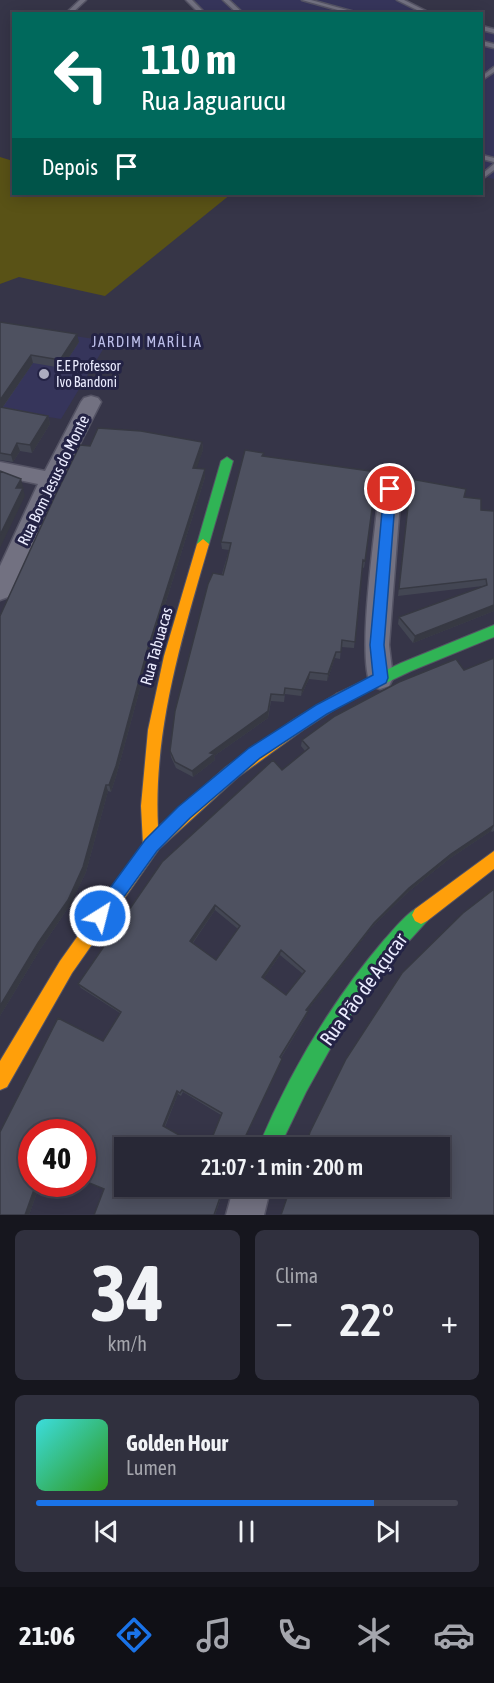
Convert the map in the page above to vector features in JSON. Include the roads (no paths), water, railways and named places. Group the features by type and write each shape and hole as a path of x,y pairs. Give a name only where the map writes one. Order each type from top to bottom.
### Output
{"street":[{"name":"Rua Bom Jesus do Monte","path":"0,591 51,478 91,402"},
{"name":"Rua Tabuacas","path":"151,845 147,815 147,762 162,679 227,461"},
{"path":"0,469 51,478"},
{"path":"380,678 377,645 390,489"},
{"path":"0,1080 23,1032 51,987 151,845 184,813 255,753 322,710 380,678 494,631"},
{"name":"Rua Pão de Açucar","path":"273,1137 300,1079 372,971 406,930 447,893 494,859"},
{"path":"245,1215 250,1197"}],"lane":[{"path":"69,12 83,0"},
{"path":"189,0 202,12"},
{"path":"226,0 240,12"},
{"path":"305,0 352,12"},
{"path":"392,0 416,12"},
{"path":"400,0 425,12"},
{"path":"404,10 412,12"}],"place":[{"name":"E.E Professor Ivo Bandoni","path":"44,374"}],"district":[{"name":"JARDIM MARÍLIA","path":"147,341"}]}
